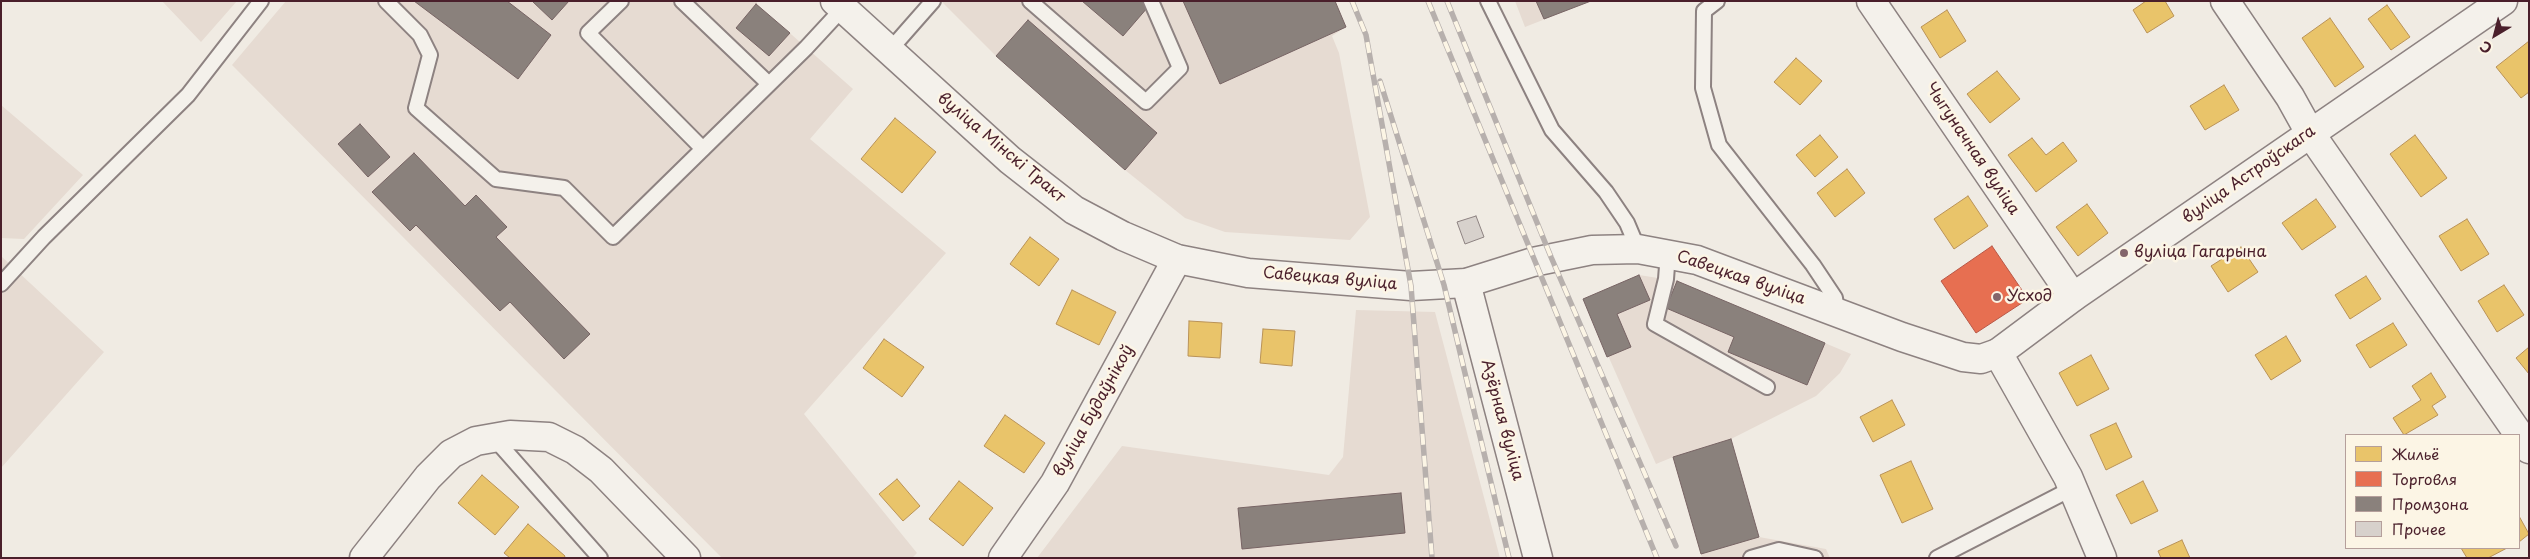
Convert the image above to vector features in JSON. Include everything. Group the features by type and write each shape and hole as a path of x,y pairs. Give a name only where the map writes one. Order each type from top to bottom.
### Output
{"street":[{"name":"Чыгуначная вуліца","path":"1871,1 2074,297"},
{"path":"2225,1 2290,97 2310,133 2519,434"},
{"name":"вуліца Астроўскага","path":"1998,353 2074,297 2503,1"},
{"name":"вуліца Мінскі Тракт","path":"838,5 1010,160 1074,210 1123,236 1177,259 1248,273"},
{"name":"Савецкая вуліца","path":"1248,273 1411,286 1466,283 1551,257 1592,250 1638,250 1668,253 1697,260 1963,357 1981,359 1998,353"},
{"name":"вуліца Будаўнікоў","path":"1003,558 1055,483 1177,259"},
{"name":"Азёрная вуліца","path":"1466,283 1538,558"},
{"path":"1998,353 2073,488 2102,558"},
{"path":"364,558 428,477 451,454 476,441 510,435 549,437 575,450 601,470 686,558"},
{"path":"2520,435 2529,448"}],"lane":[{"path":"1,284 44,237 188,95 261,1"},
{"path":"386,1 420,35 430,55 416,108 496,179 564,188 613,237 769,84 838,5"},
{"path":"621,1 588,33 703,149"},
{"path":"682,1 769,84"},
{"path":"889,51 933,1"},
{"path":"1030,1 1146,102 1180,68 1151,1"},
{"path":"1488,1 1552,130 1606,192 1627,223 1638,250"},
{"path":"1717,1 1704,11 1703,88 1719,146 1813,264 1835,298 1837,312"},
{"path":"1668,253 1666,279 1655,324 1767,387"},
{"path":"494,438 600,558"},
{"path":"1937,558 2073,488"},
{"path":"1751,558 1779,550 1815,558"}],"shaded area":[{"path":"162,1 237,1 201,42"},
{"path":"286,1 757,1 757,4 853,89 810,139 946,253 804,414 917,553 912,558 722,558 232,65"},
{"path":"941,1 1335,1 1346,27 1332,36 1339,53 1370,217 1350,240 1225,232 1185,218 1125,170 996,56"},
{"path":"1515,1 1591,1 1525,27"},
{"path":"1,105 83,175 24,239 1,238"},
{"path":"1,256 104,352 1,468"},
{"path":"1639,275 1677,281 1851,354 1840,373 1816,396 1731,439 1759,537 1826,549 1830,558 1702,558 1673,457 1656,464 1583,299"},
{"path":"1356,310 1435,312 1500,558 1037,558 1122,446 1329,475 1343,457"}],"building: Жильё":[{"path":"2146,1 2165,1 2174,16 2147,33 2133,10"},
{"path":"2387,5 2410,37 2391,50 2368,19"},
{"path":"1947,10 1966,41 1940,58 1921,27"},
{"path":"2330,18 2364,67 2335,87 2302,38"},
{"path":"2529,41 2529,92 2521,98 2496,67"},
{"path":"1796,58 1822,81 1800,105 1774,82"},
{"path":"1997,71 2020,99 1990,123 1967,94"},
{"path":"2224,85 2239,110 2205,130 2190,106"},
{"path":"895,118 936,152 902,193 861,159"},
{"path":"1820,135 1838,157 1815,177 1796,155"},
{"path":"2415,135 2447,178 2421,197 2390,154"},
{"path":"2032,138 2046,155 2063,142 2077,161 2036,192 2008,155"},
{"path":"1847,169 1865,193 1835,217 1817,193"},
{"path":"1968,196 1988,226 1954,249 1934,219"},
{"path":"2316,199 2336,227 2302,250 2282,223"},
{"path":"2087,204 2108,233 2078,256 2056,227"},
{"path":"2467,219 2489,254 2461,271 2439,236"},
{"path":"1030,237 1059,259 1039,286 1010,264"},
{"path":"2241,247 2258,272 2228,292 2211,266"},
{"path":"2366,276 2381,299 2350,319 2335,295"},
{"path":"2504,285 2524,315 2497,332 2478,301"},
{"path":"1072,290 1116,312 1099,345 1056,324"},
{"path":"1189,321 1222,323 1220,358 1188,356"},
{"path":"2393,323 2407,345 2370,368 2356,345"},
{"path":"1263,329 1295,331 1292,366 1260,363"},
{"path":"2286,336 2301,361 2271,380 2255,355"},
{"path":"884,339 924,367 902,397 863,368"},
{"path":"2529,347 2529,374 2516,358"},
{"path":"2091,355 2109,389 2077,406 2059,373"},
{"path":"2431,373 2446,397 2432,406 2438,415 2403,434 2393,418 2421,400 2412,386"},
{"path":"1892,400 1905,425 1873,442 1860,417"},
{"path":"1005,415 1045,443 1024,473 984,446"},
{"path":"2116,423 2132,457 2106,470 2090,435"},
{"path":"1911,461 1933,509 1902,523 1880,475"},
{"path":"482,475 519,507 495,535 458,503"},
{"path":"897,479 920,506 903,521 879,494"},
{"path":"959,481 993,508 963,546 929,519"},
{"path":"2143,481 2158,511 2131,524 2116,495"},
{"path":"2520,518 2529,534 2520,541"},
{"path":"528,524 565,556 564,558 510,558 504,553"},
{"path":"2182,540 2190,558 2161,558 2158,551"},
{"path":"2462,549 2505,549 2488,558 2467,558"}],"building: Торговля":[{"path":"1992,246 2028,299 1976,333 1941,281"}],"building: Промзона":[{"path":"414,1 507,1 551,35 518,79"},
{"path":"532,1 569,1 552,20"},
{"path":"1082,1 1141,1 1148,7 1123,36"},
{"path":"1183,1 1335,1 1346,27 1220,84"},
{"path":"1536,1 1591,1 1544,19"},
{"path":"756,4 790,33 769,56 736,28"},
{"path":"1028,20 1157,133 1125,170 996,56"},
{"path":"360,124 390,157 368,177 338,144"},
{"path":"414,153 465,206 476,195 507,227 496,237 590,334 564,359 510,302 500,311 416,225 410,231 372,192"},
{"path":"1639,275 1650,300 1617,314 1631,347 1607,357 1583,299"},
{"path":"1677,281 1825,343 1807,385 1728,352 1734,337 1666,308"},
{"path":"1731,439 1759,537 1701,554 1673,457"},
{"path":"1401,493 1405,533 1242,549 1238,508"}],"building: Прочее":[{"path":"1476,216 1484,237 1465,244 1457,222"}],"railway":[{"path":"1352,1 1366,35 1411,286 1432,558"},
{"path":"1428,1 1657,558"},
{"path":"1447,1 1551,257 1676,546"},
{"path":"1380,81 1444,285 1509,558"}],"place":[{"name":"вуліца Гагарына","path":"2124,253"},
{"name":"Усход","path":"1997,297"}]}
